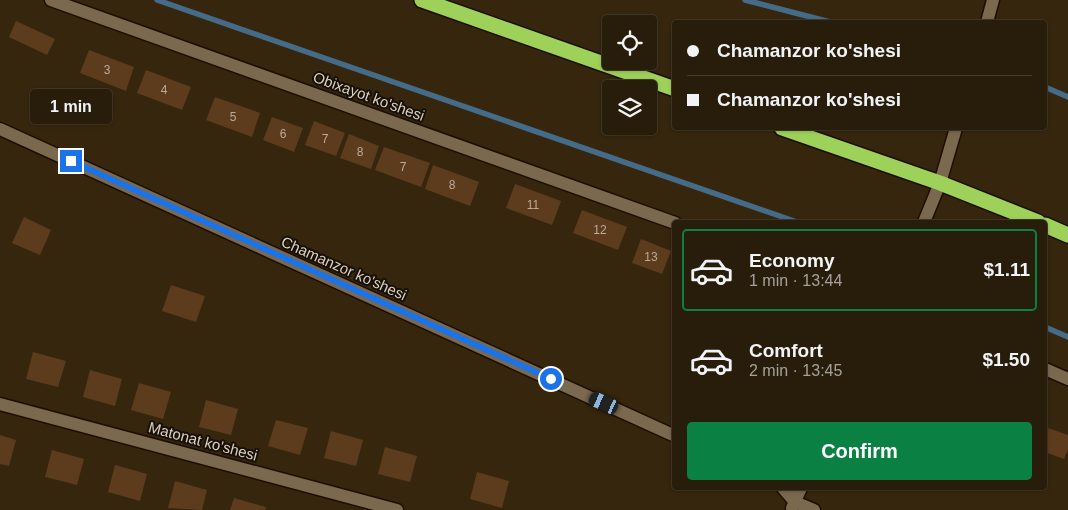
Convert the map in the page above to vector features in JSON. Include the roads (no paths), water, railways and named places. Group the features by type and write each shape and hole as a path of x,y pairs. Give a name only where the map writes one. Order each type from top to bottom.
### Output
{"highway":[{"path":"422,0 672,89"},
{"path":"788,130 940,183 1033,220"},
{"path":"1047,227 1068,235"}],"street":[{"name":"Obixayot ko'shesi","path":"51,0 672,222"},
{"path":"988,20 993,0"},
{"name":"Chamanzor ko'shesi","path":"0,129 672,435"},
{"path":"925,220 940,183 955,130"},
{"path":"1047,370 1068,379"},
{"name":"Matonat ko'shesi","path":"0,404 397,510"},
{"path":"785,490 793,506"},
{"path":"793,506 800,490"},
{"path":"793,506 814,510"}],"waterway":[{"path":"157,0 791,220"},
{"path":"745,0 822,20"},
{"path":"1047,88 1068,97"},
{"path":"1047,328 1068,337"}]}
